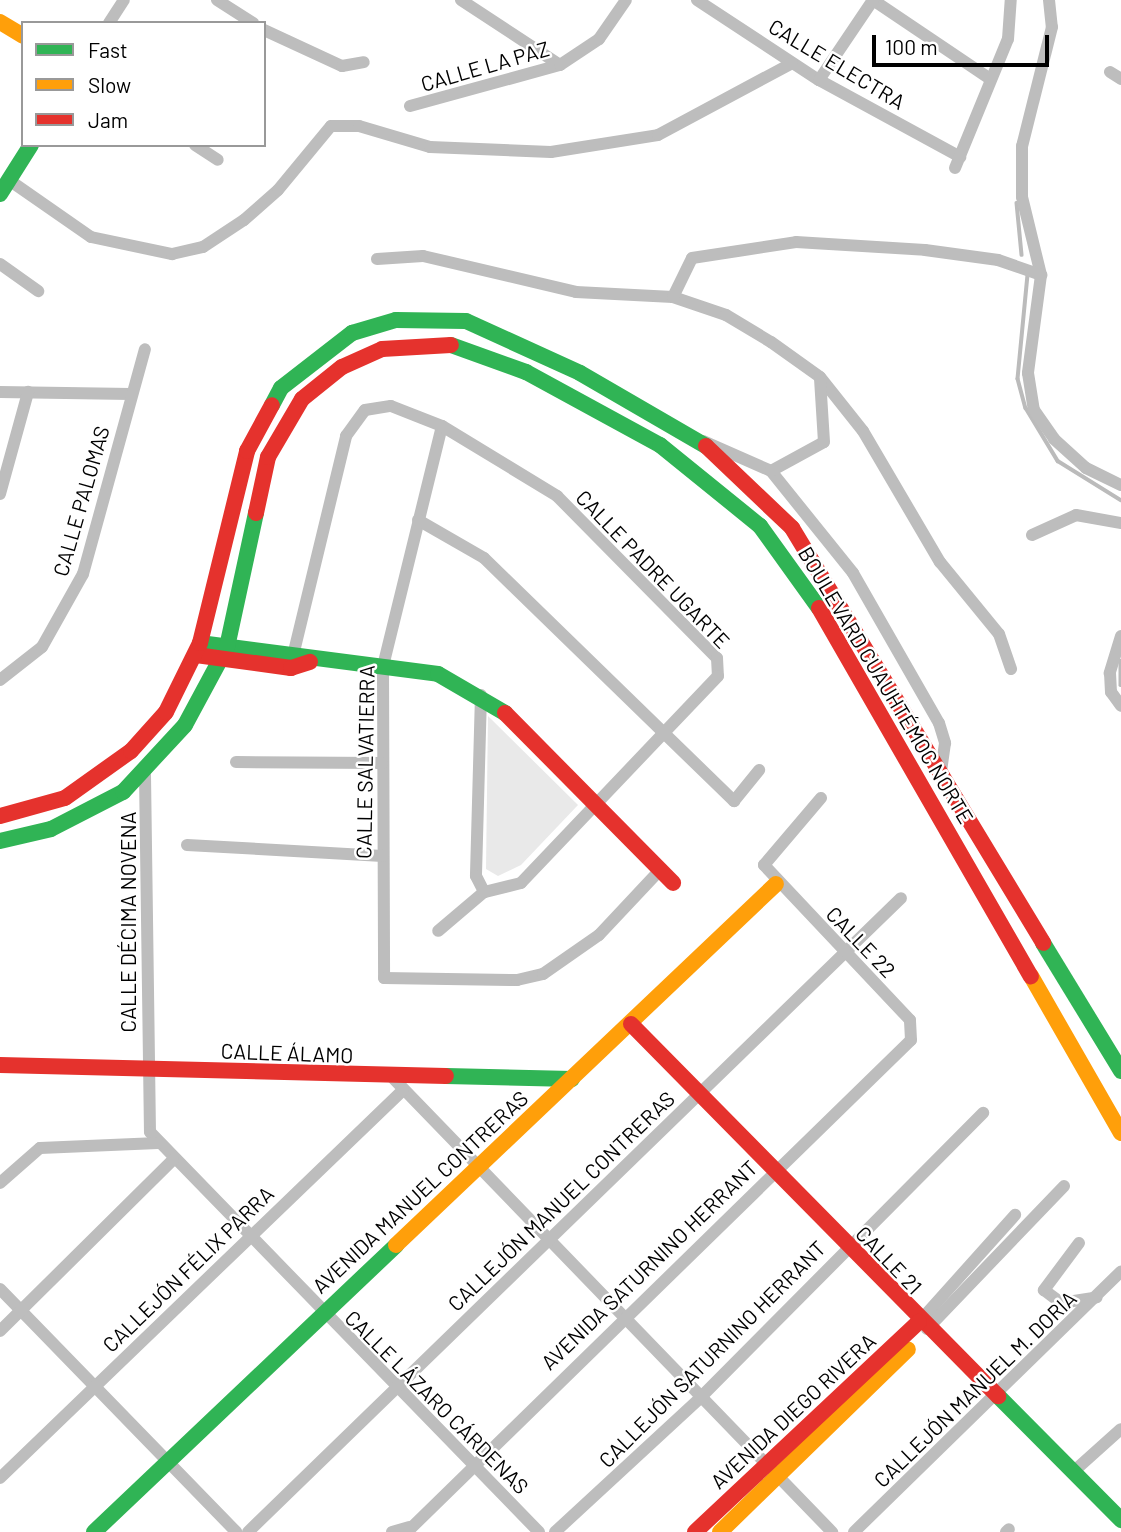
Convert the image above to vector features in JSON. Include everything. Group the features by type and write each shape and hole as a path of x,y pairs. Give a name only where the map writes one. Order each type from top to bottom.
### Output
{"main road":[{"path":"0,22 21,35"},
{"path":"0,194 30,147"},
{"name":"BOULEVARD CUAUHTÉMOC NORTE","path":"0,816 65,798 131,751 166,712 198,649 262,412 303,365 352,333 396,320 466,321 558,362 697,439 747,479 792,528 941,773 1116,1047 1121,1071"},
{"name":"BOULEVARD CUAUHTÉMOC NORTE","path":"0,841 82,816 145,775 185,724 225,653 268,457 302,399 342,367 399,345 458,345 600,412 700,471 760,526 804,582 1121,1133"},
{"path":"198,649 292,662"},
{"path":"225,653 265,664 310,662 383,666 438,674 481,695 597,802 673,883"},
{"name":"AVENIDA MANUEL CONTRERAS","path":"94,1532 321,1312 631,1024 776,884"},
{"name":"CALLE 21","path":"631,1024 923,1326 1121,1520"},
{"name":"CALLE ÁLAMO","path":"0,1065 147,1069 398,1084 572,1079"},
{"name":"AVENIDA DIEGO RIVERA","path":"695,1532 770,1471 923,1326"},
{"name":"AVENIDA DIEGO RIVERA","path":"720,1532 770,1471"}],"street":[{"path":"110,21 124,0"},
{"path":"217,0 250,21"},
{"name":"CALLE LA PAZ","path":"410,106 560,65 599,39 626,0"},
{"name":"CALLE ELECTRA","path":"697,0 819,80 958,162 990,79"},
{"path":"819,80 873,0 990,79 1008,39 1011,0"},
{"path":"1049,0 1052,27 1020,170 1041,275 1028,373 1034,410 1086,468 1121,485"},
{"path":"467,2 560,65"},
{"path":"266,31 332,63 352,67 364,62"},
{"path":"9,180 91,237 172,254 203,247 244,220 278,190 331,126 359,126 430,148 551,152 658,135 792,62"},
{"path":"198,147 218,160"},
{"path":"673,297 692,258 796,242 937,252 1041,275"},
{"path":"377,259 423,256 576,292 673,297 726,315 820,377 863,431 964,598 999,634 1011,669"},
{"path":"0,264 38,291"},
{"name":"CALLE PALOMAS","path":"0,680 42,647 83,574 145,349"},
{"path":"771,471 824,442 820,377"},
{"path":"0,392 131,394"},
{"path":"0,494 27,392"},
{"name":"CALLE PADRE UGARTE","path":"292,662 353,419 391,406 442,426 556,496 717,658 718,676 521,883 484,892"},
{"name":"CALLE SALVATIERRA","path":"442,426 383,666 384,978 517,980 543,974 599,935 661,869"},
{"path":"697,439 727,446 771,471 853,573 939,723 945,743 941,773"},
{"path":"1032,535 1076,515 1121,523"},
{"path":"418,520 484,558 734,801 759,770"},
{"path":"1121,636 1110,673 1111,692 1121,706"},
{"path":"438,931 484,892 477,876 481,695"},
{"path":"236,762 382,763"},
{"name":"CALLE DÉCIMA NOVENA","path":"145,775 147,1069"},
{"path":"776,884 765,858 821,798"},
{"path":"187,845 383,856"},
{"name":"CALLE 22","path":"776,884 845,952 914,1031"},
{"name":"CALLEJÓN MANUEL CONTRERAS","path":"248,1532 901,898"},
{"name":"AVENIDA SATURNINO HERRANT","path":"392,1532 408,1529 914,1031"},
{"name":"CALLE LÁZARO CÁRDENAS","path":"147,1069 146,1125 158,1143 396,1389 540,1532"},
{"path":"398,1084 546,1242 832,1532"},
{"name":"CALLEJÓN FÉLIX PARRA","path":"0,1478 250,1238 398,1084"},
{"name":"CALLEJÓN SATURNINO HERRANT","path":"555,1532 700,1398 983,1113"},
{"path":"0,1183 40,1148 158,1143"},
{"path":"0,1331 173,1160"},
{"path":"923,1326 1064,1186"},
{"path":"923,1326 1015,1215"},
{"path":"1079,1243 1044,1290 1061,1303 1097,1297"},
{"name":"CALLEJÓN MANUEL M. DORIA","path":"854,1532 1121,1271"},
{"path":"0,1289 236,1532"},
{"path":"1073,1472 1121,1429"}],"shaded area":[{"path":"488,716 578,805 521,865 498,876 486,869"}],"waterway":[{"path":"1017,203 1022,255"},
{"path":"1028,275 1018,379 1026,408 1058,461 1121,500"},
{"path":"1121,661 1121,685"}],"traffic: fast":[{"path":"0,194 30,147"},
{"path":"272,405 281,388 352,333 396,320 466,321 580,373 706,446"},
{"path":"451,345 526,372 660,445 760,526 819,608"},
{"path":"0,841 51,829 123,792 185,725 227,647 256,513"},
{"path":"200,643 438,674 505,713"},
{"path":"1043,943 1121,1071"},
{"path":"446,1076 572,1079"},
{"path":"94,1532 396,1245"},
{"path":"998,1396 1121,1520"}],"traffic: slow":[{"path":"0,22 21,35"},
{"path":"396,1245 776,884"},
{"path":"1031,976 1121,1133"},
{"path":"720,1532 908,1349"}],"traffic: jam":[{"path":"256,513 268,457 302,399 342,367 382,349 451,345"},
{"path":"0,816 65,798 131,751 166,712 200,643 247,451 272,405"},
{"path":"706,446 792,528 1043,943"},
{"path":"819,608 1031,976"},
{"path":"196,655 291,668 310,662"},
{"path":"505,713 673,883"},
{"path":"631,1024 998,1396"},
{"path":"0,1065 446,1076"},
{"path":"695,1532 919,1322"}]}
